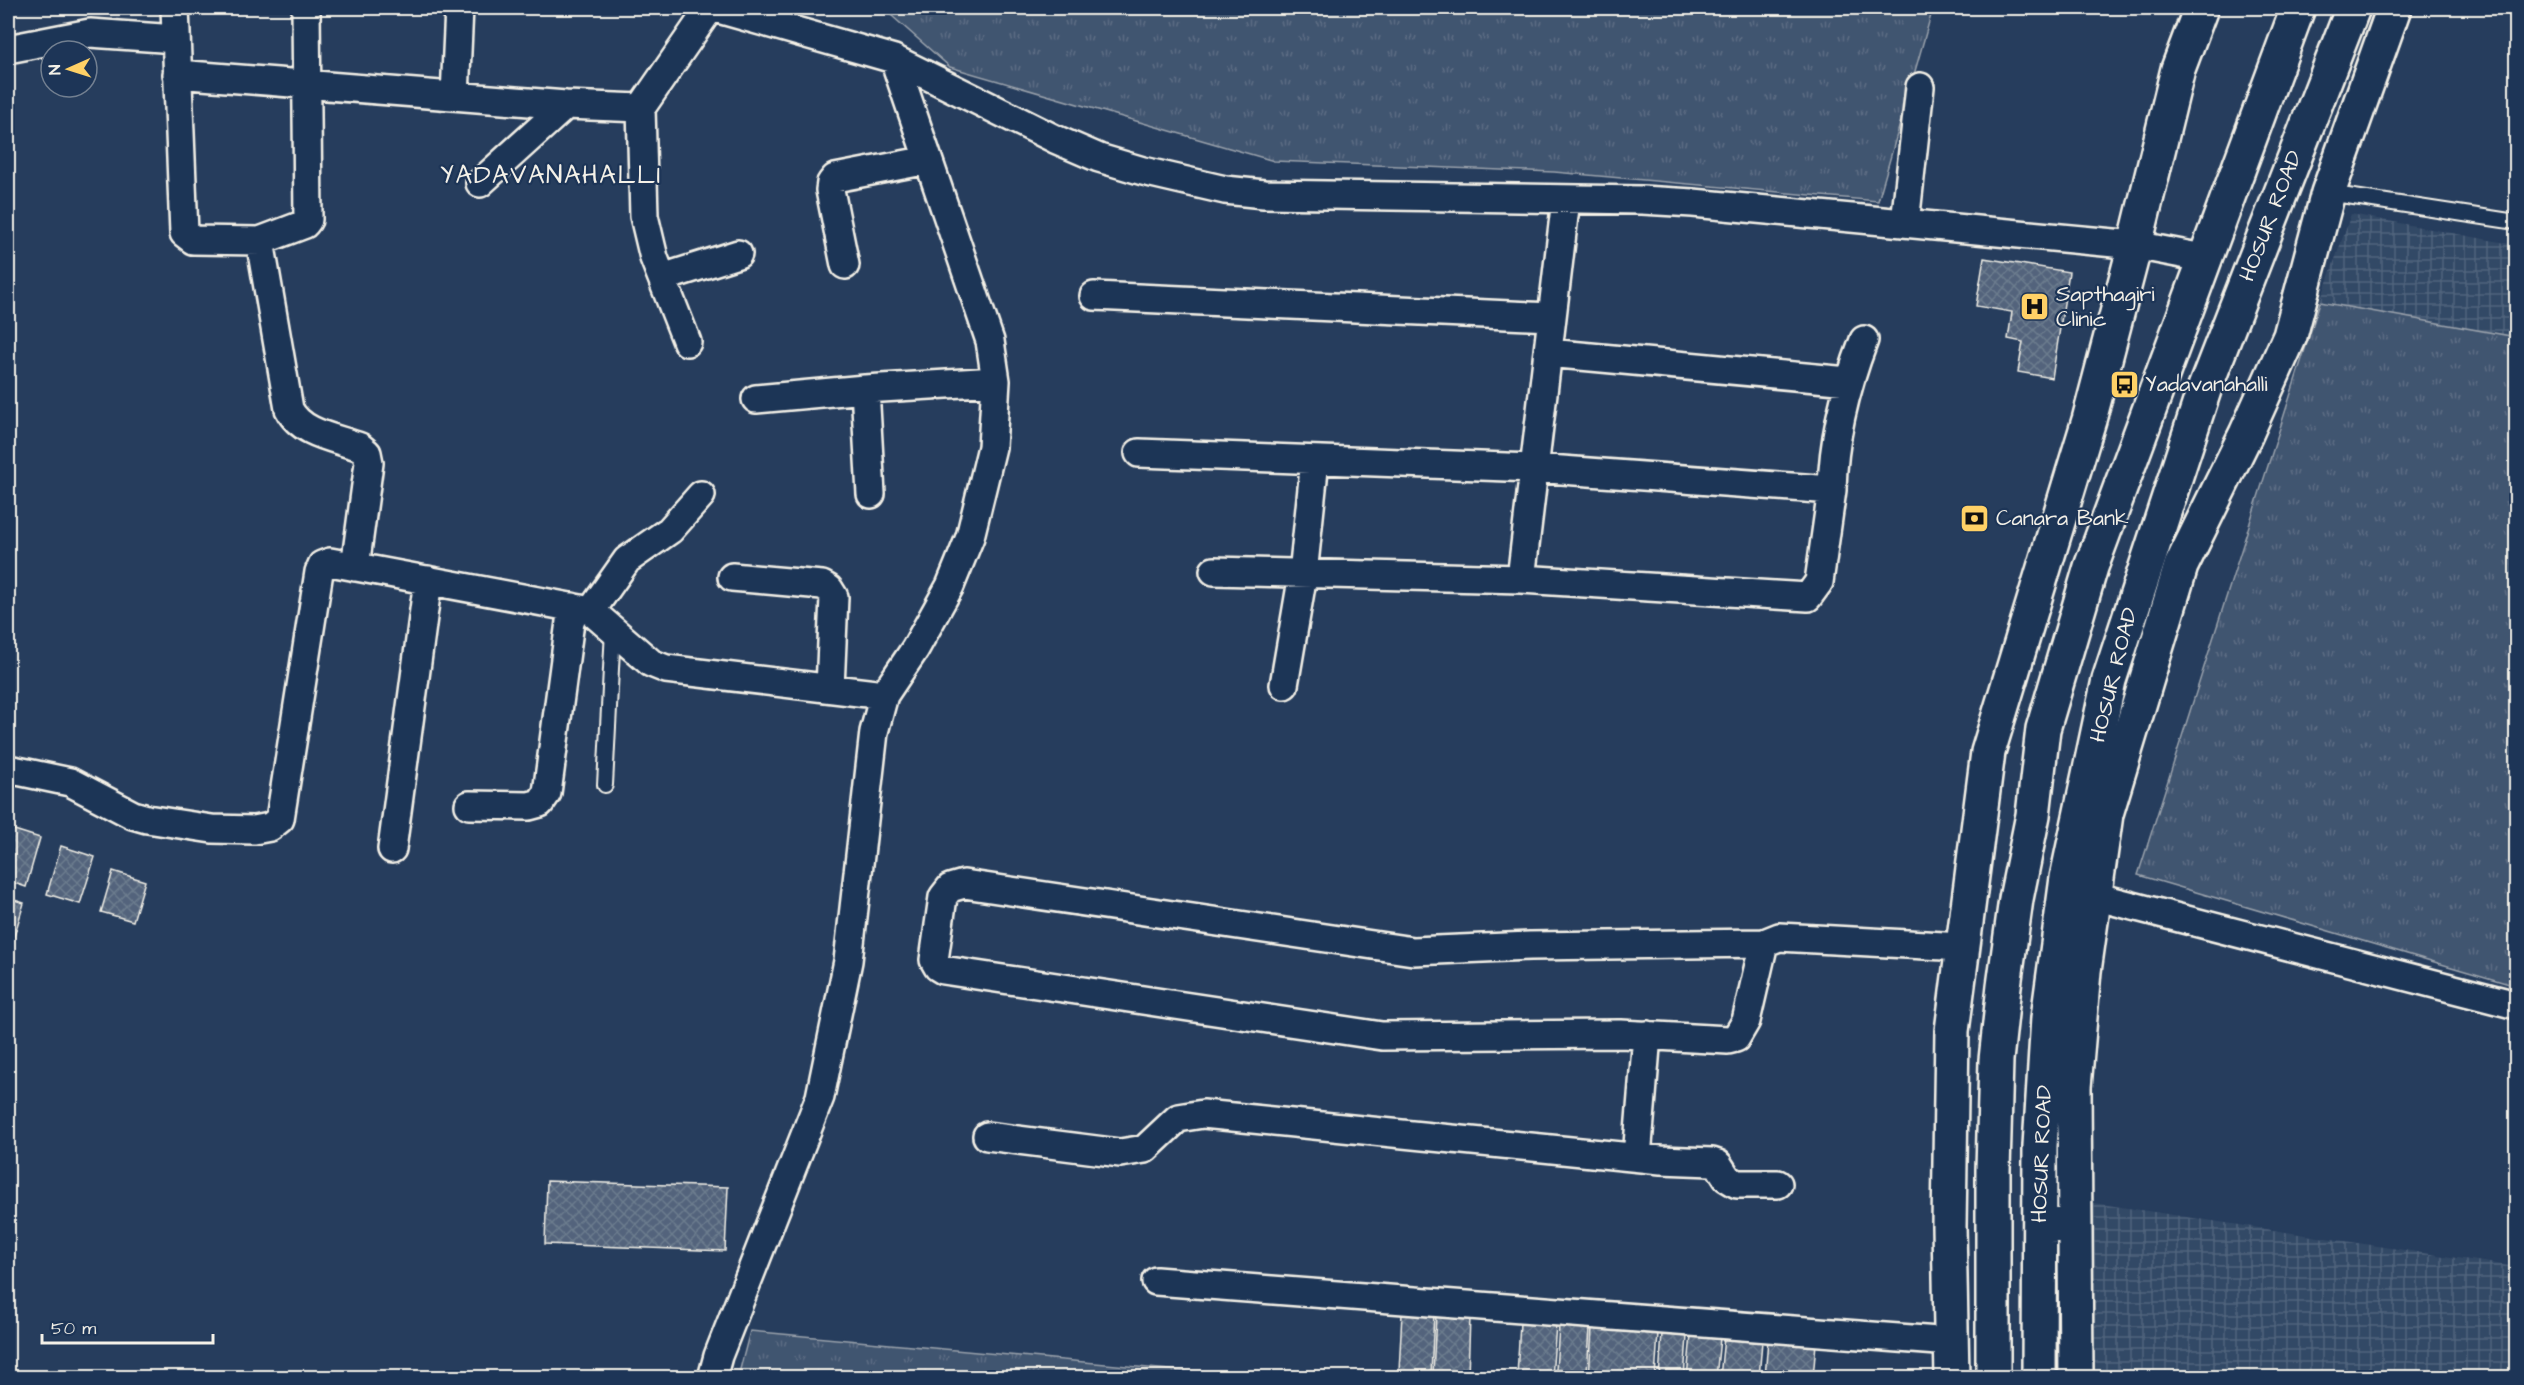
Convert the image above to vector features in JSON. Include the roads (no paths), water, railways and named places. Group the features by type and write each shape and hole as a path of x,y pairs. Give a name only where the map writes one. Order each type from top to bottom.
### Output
{"main road":[{"path":"1952,1377 1949,1226 1952,1030 1988,752 2089,420 2178,69 2201,8"},
{"name":"HOSUR ROAD","path":"1993,1377 1993,1170 1996,1060 2016,899 2033,815 2043,729 2091,567 2203,258 2298,8"},
{"name":"HOSUR ROAD","path":"2039,1377 2040,1146 2048,1018 2067,878 2109,680 2204,390 2353,8"},
{"path":"2076,1377 2073,1087 2084,971 2106,814 2181,566 2246,434 2290,336 2328,193 2394,8"},
{"path":"2040,1226 2074,1225"}],"street":[{"path":"175,8 184,233 193,240 260,241 305,224 308,220 306,8"},
{"path":"455,96 459,8"},
{"path":"687,342 654,258 644,216 641,108 713,8 894,59 1055,139 1099,158 1225,190 1264,194 1694,203 2135,245 2203,258"},
{"path":"8,49 90,33 176,39"},
{"path":"712,1377 718,1356 820,1097 848,961 874,732 884,695 915,649 950,586 970,537 992,447 996,381 990,341 894,59"},
{"path":"177,74 566,105 641,108"},
{"path":"1905,222 1920,87"},
{"path":"480,183 566,105"},
{"path":"845,266 830,190 831,183 835,178 928,160"},
{"path":"1521,579 1566,199"},
{"path":"260,241 289,409 294,419 302,426 360,447 367,453 369,463 355,567"},
{"path":"662,278 738,254"},
{"path":"1094,296 1552,317"},
{"path":"1214,571 1521,579 1808,597 1819,582 1832,490 1832,471 1848,381 1864,340"},
{"path":"1548,353 1848,381"},
{"path":"756,399 865,389 996,381"},
{"path":"865,389 871,494"},
{"path":"1139,453 1535,468 1832,490"},
{"path":"1284,685 1303,574 1315,460"},
{"path":"469,805 529,806 540,803 547,792 581,609 627,560 670,530 700,495"},
{"path":"8,769 70,782 133,815 147,819 212,829 254,830 270,827 280,819 319,572 322,565 330,562 581,609 613,630 651,663 666,669 884,695"},
{"path":"732,577 822,585 829,589 834,597 830,688"},
{"path":"392,849 428,580"},
{"path":"1764,943 1746,1021 1736,1038 1647,1035 1382,1036 943,970 934,960 943,897 950,888 964,884 1413,951 1530,946 1764,943 1779,937 1962,947"},
{"path":"2094,896 2517,1005"},
{"path":"1637,1158 1647,1035"},
{"path":"987,1136 1120,1153 1145,1149 1178,1118 1203,1114 1637,1158 1712,1162 1719,1164 1727,1178 1737,1184 1778,1184"},
{"path":"1156,1281 1951,1342"}],"lane":[{"path":"2328,193 2517,222"},
{"path":"605,785 613,630"}],"place":[{"name":"Sapthagiri Clinic","path":"2035,307"},
{"name":"Yadavanahalli","path":"2124,384"},
{"name":"Canara Bank","path":"1975,518"}],"district":[{"name":"YADAVANAHALLI","path":"551,175"}]}
